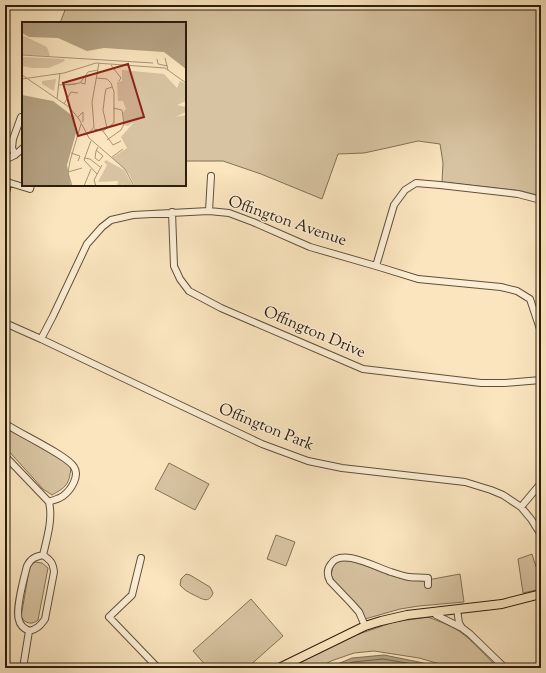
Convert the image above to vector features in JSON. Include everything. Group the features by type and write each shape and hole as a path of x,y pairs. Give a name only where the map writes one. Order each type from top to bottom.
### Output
{"main road":[{"path":"279,668 365,626 393,618 502,604 541,594"}],"street":[{"path":"15,155 12,148 13,139 21,117"},
{"path":"5,160 15,155 22,149"},
{"path":"5,174 7,182 5,196"},
{"path":"209,211 211,176"},
{"path":"7,182 30,189 31,186"},
{"path":"376,266 394,205 405,190 416,183 518,194 541,200"},
{"name":"Offington Avenue","path":"41,339 87,244 102,227 111,220 133,215 209,211 229,213 310,247 418,279 501,287 517,291 530,300 541,332"},
{"name":"Offington Drive","path":"172,212 174,266 180,280 189,291 221,308 363,369 481,383 541,380"},
{"name":"Offington Park","path":"5,323 262,444 308,461 342,468 465,482 491,490 503,495 521,506 532,519 541,535"},
{"path":"5,425 66,458 75,467 76,477 71,488 62,497 49,502"},
{"path":"5,456 49,502 51,510 50,523 43,555"},
{"path":"521,506 541,483"},
{"path":"43,555 54,565 54,572 45,620 36,630 30,631 23,628 19,621 17,611 27,566 30,561 43,555"},
{"path":"365,626 359,612 328,577 328,570 334,560 349,557 390,572 409,577 428,578 428,585"},
{"path":"141,558 132,595 110,617 158,668"},
{"path":"457,610 459,622 462,628"},
{"path":"435,612 436,615 462,628 470,634 505,668"},
{"path":"23,668 30,631"}],"shaded area":[{"path":"67,5 541,5 541,196 522,191 442,182 443,163 440,144 418,141 364,153 338,154 322,199 261,174 223,161 186,161 186,22 60,22"},
{"path":"5,427 67,463 71,468 69,478 66,485 61,490 52,495 43,489 5,447"},
{"path":"169,463 209,484 195,510 155,489"},
{"path":"276,535 295,542 286,566 267,559"},
{"path":"532,554 536,567 541,566 541,589 523,593 518,559"},
{"path":"340,560 352,561 400,578 422,581 460,574 464,602 400,609 365,619 336,584 331,575 333,566"},
{"path":"35,562 42,563 48,568 38,620 34,623 29,623 21,617 30,565"},
{"path":"186,574 210,587 213,593 209,599 205,600 200,598 188,592 180,585 181,579"},
{"path":"251,599 283,636 247,668 208,668 193,651"},
{"path":"428,617 459,631 498,668 454,668 419,658 374,651 354,653 331,661 318,668 286,668 356,635 394,622"}],"water":[{"path":"384,655 442,668 328,668 352,658"}]}
